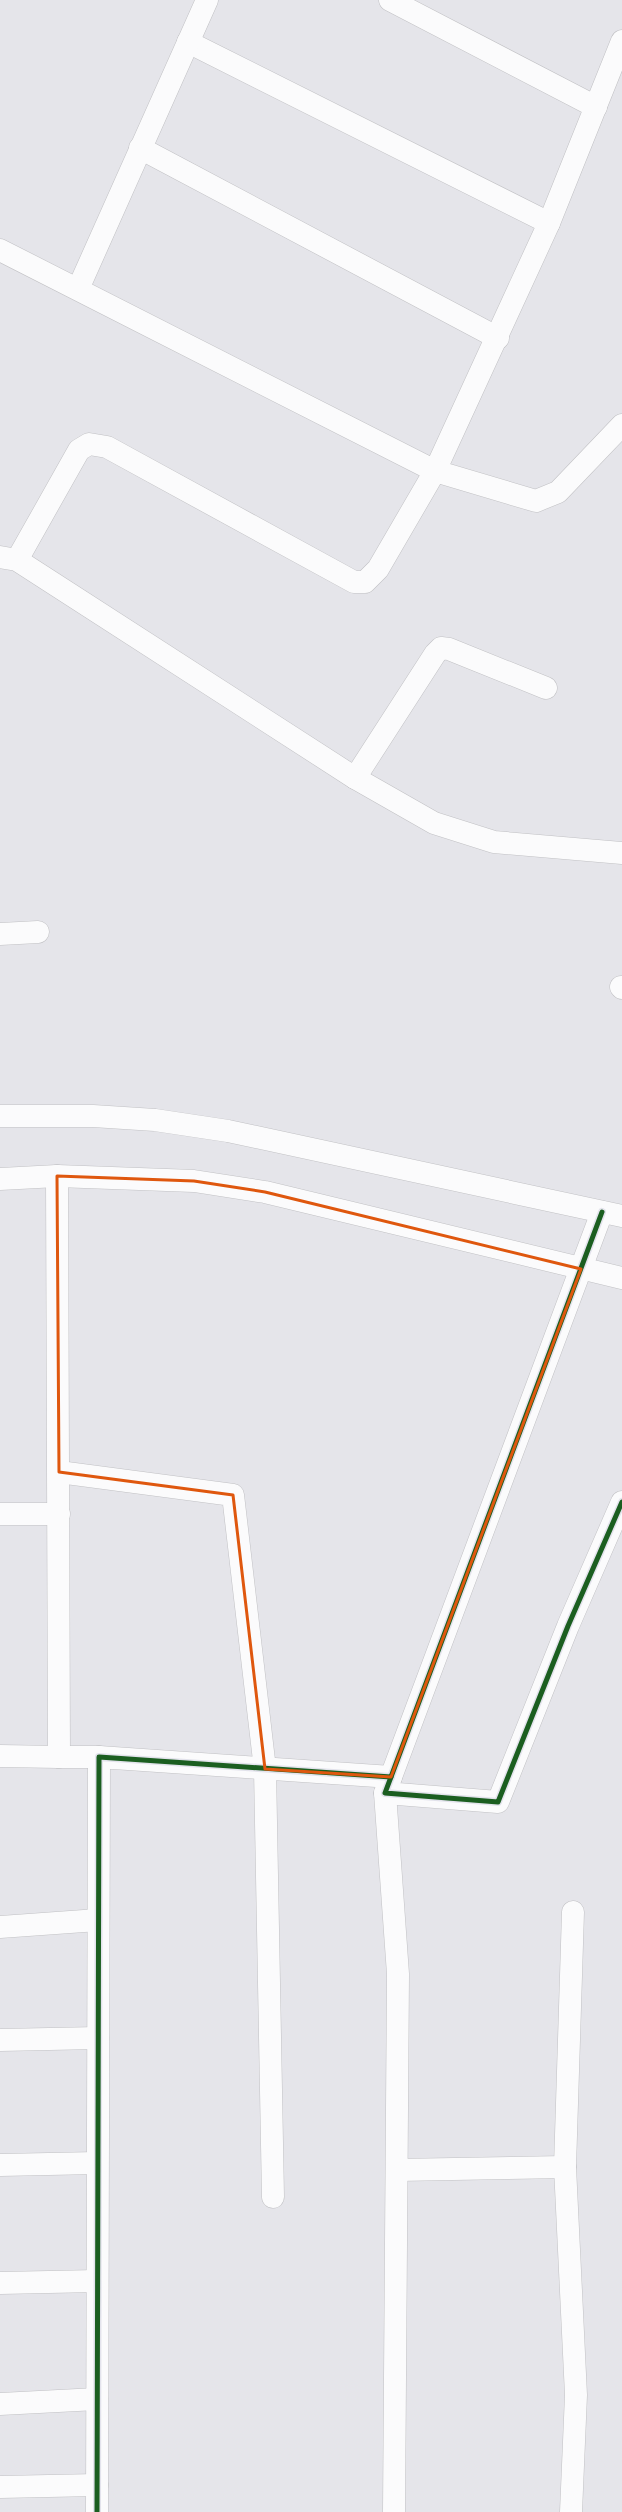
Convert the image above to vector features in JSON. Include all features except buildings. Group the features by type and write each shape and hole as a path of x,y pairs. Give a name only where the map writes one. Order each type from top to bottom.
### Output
{"street":[{"path":"78,289 207,0"},
{"path":"390,0 596,107"},
{"path":"622,40 549,223 498,338 436,471 378,569 365,582 354,582 107,447 89,444 79,450 9,559 355,778 434,823 494,842 622,853"},
{"path":"188,42 549,223"},
{"path":"140,148 498,338"},
{"path":"0,250 436,471 536,501 558,492 622,424"},
{"path":"355,778 440,648 449,649 546,688"},
{"path":"0,934 38,932"},
{"path":"0,1116 93,1116 154,1120 228,1131 612,1214 581,1269 388,1785 398,1974 394,2512"},
{"path":"57,1176 59,1757"},
{"path":"0,1179 57,1176 194,1181 265,1192 622,1278"},
{"path":"59,1472 233,1495 265,1769 273,2196"},
{"path":"0,1756 99,1757 265,1769 388,1785 498,1802 568,1626 621,1510"},
{"path":"0,1514 59,1514"},
{"path":"97,2512 99,1757"},
{"path":"572,2512 576,2395 565,2167 573,1912"},
{"path":"0,1927 98,1920"},
{"path":"0,2040 98,2038"},
{"path":"0,2165 97,2163"},
{"path":"397,2170 565,2167"},
{"path":"0,2283 97,2281"},
{"path":"0,2404 97,2400"},
{"path":"0,2487 97,2485"}],"highlighted area":[{"path":"57,1176 194,1181 265,1192 581,1269 391,1777 265,1769 233,1495 59,1472"}],"cycle path":[{"path":"602,1212 385,1793 498,1802 568,1626 622,1502"},
{"path":"97,2512 99,1757 391,1777"}]}
